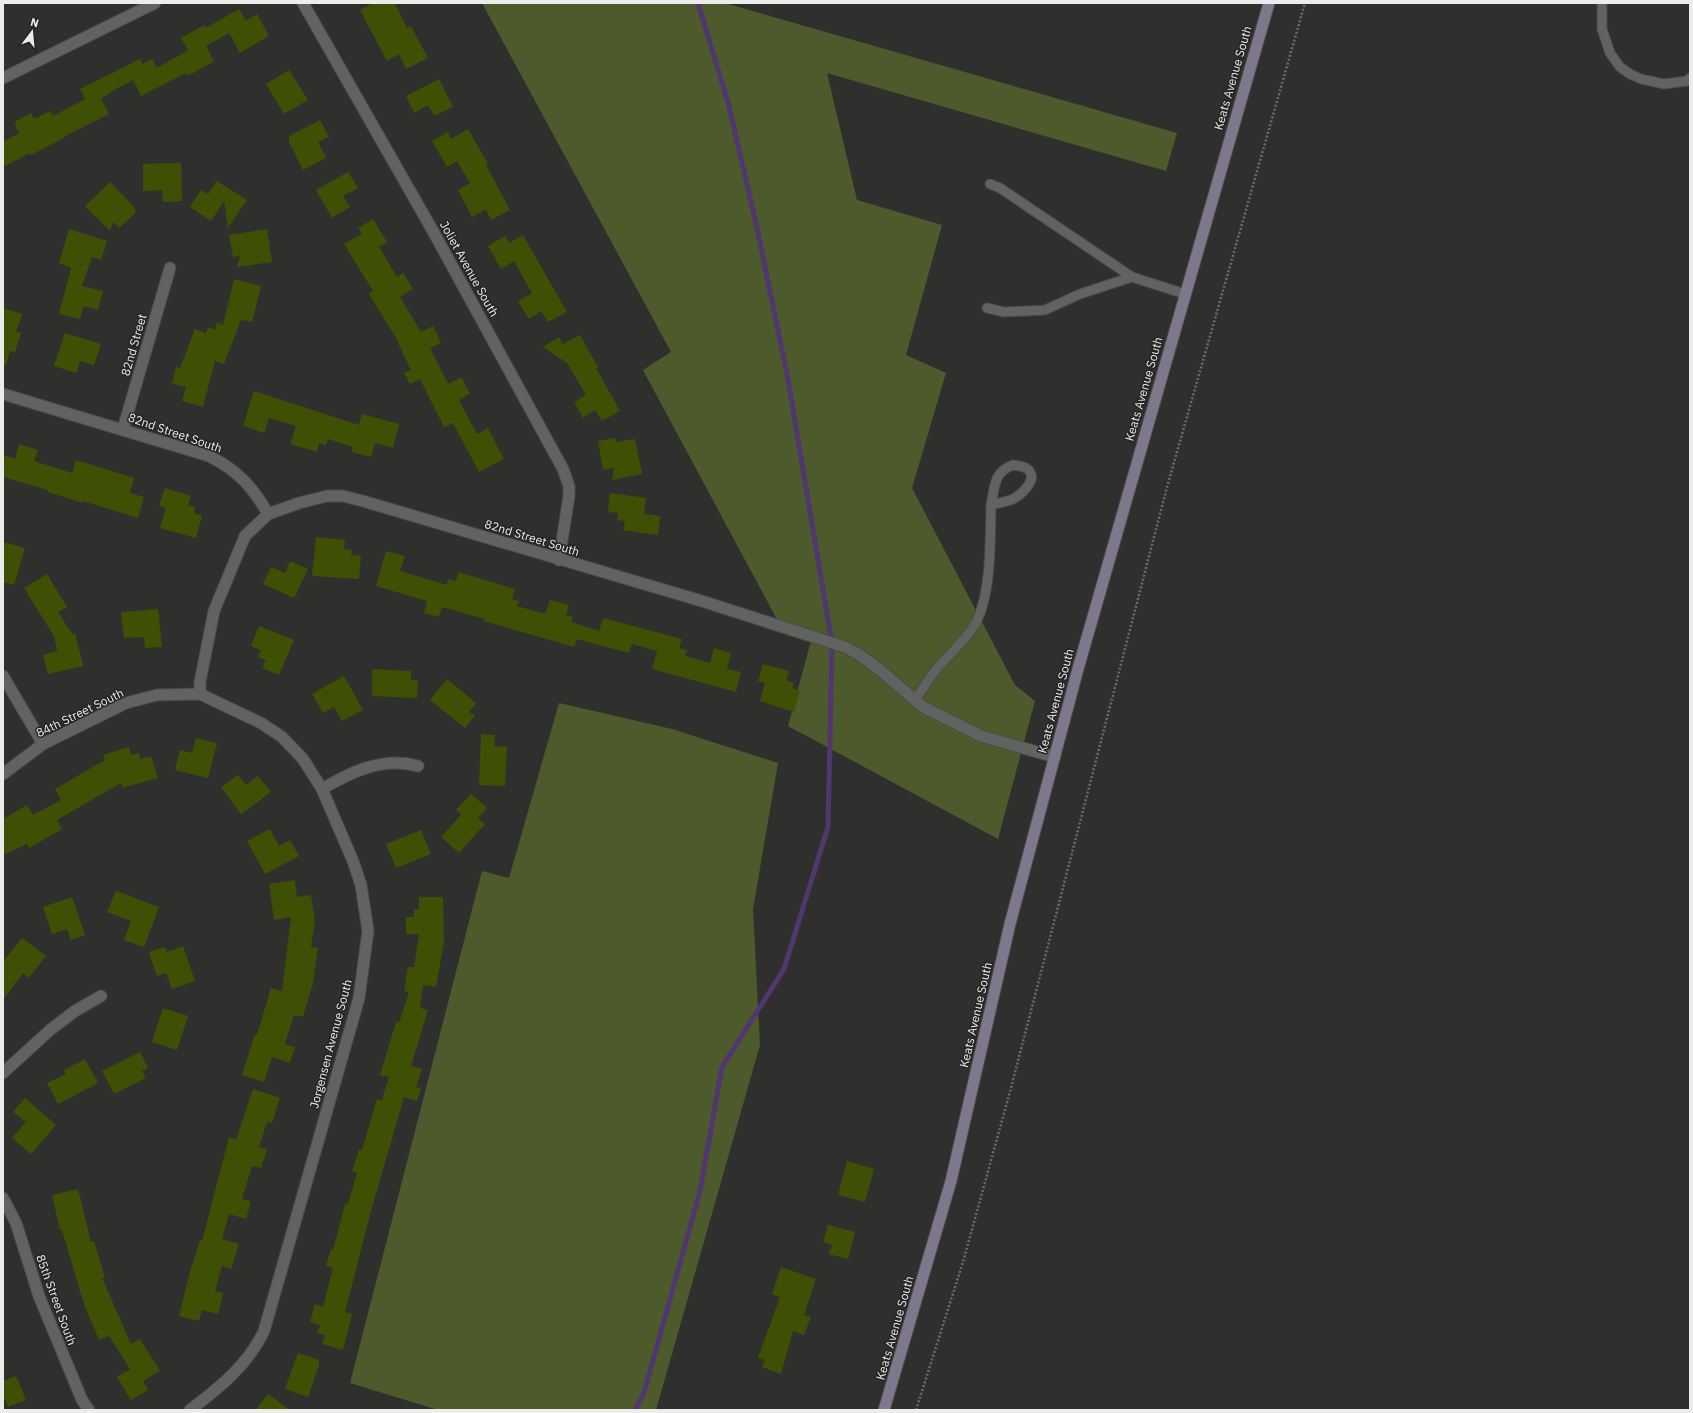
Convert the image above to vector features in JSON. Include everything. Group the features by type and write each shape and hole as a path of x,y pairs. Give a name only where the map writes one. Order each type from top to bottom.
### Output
{"main road":[{"name":"Keats Avenue South","path":"884,1410 951,1181 1010,924 1078,669 1268,3"}],"street":[{"path":"3,78 155,3"},
{"name":"Joliet Avenue South","path":"303,3 434,233 563,469 569,486 569,496 559,560"},
{"name":"82nd Street","path":"123,429 170,268"},
{"name":"82nd Street South","path":"3,394 209,456 226,464 239,476 258,496 268,514 299,502 327,496 343,496 705,602 845,647 879,669 923,707 981,736 1055,757"},
{"path":"200,694 200,682 214,612 245,536 268,514"},
{"path":"3,676 43,744"},
{"name":"84th Street South","path":"3,774 43,744 126,703 158,695 200,694"},
{"name":"Jorgensen Avenue South","path":"190,1410 213,1392 243,1364 256,1347 264,1332 359,998 368,931 361,885 353,861 322,789 303,759 282,737 261,723 200,694"},
{"path":"322,789 346,775 366,767 405,762 418,766"},
{"path":"3,1073 50,1030 75,1011 101,996"},
{"name":"85th Street South","path":"3,1198 16,1223 39,1296 82,1400 89,1410"}],"lane":[{"path":"1602,3 1602,29 1610,53 1620,67 1641,79 1664,84 1687,81 1690,78"},
{"path":"990,184 1000,188 1132,277 1185,294"},
{"path":"987,308 1004,312 1045,310 1080,294 1132,277"},
{"path":"915,700 939,666 957,649 974,624 983,600 988,573 991,505 997,476 1004,468 1013,465 1026,468 1030,472 1031,477 1026,490 1014,498 991,505"}],"path":[{"path":"916,1410 963,1262 1009,1096 1167,487 1305,3"}],"green space":[{"path":"482,3 725,3 1177,133 1166,171 827,73 857,200 942,225 906,355 946,373 912,488 1015,685 1035,701 998,839 788,726 812,637 781,627 643,370 671,352"},
{"path":"559,703 672,729 778,763 753,909 760,1045 656,1410 438,1410 350,1383 482,871 509,878"}],"building":[{"path":"373,3 395,3 407,28 411,26 428,58 406,69 399,54 387,61 360,10"},
{"path":"239,9 246,21 257,14 269,36 240,53 229,33 206,46 214,61 188,76 186,73 141,96 133,80 101,98 109,114 31,155 30,153 3,167 3,142 19,133 14,122 31,113 34,119 50,111 53,116 85,99 80,89 140,59 143,64 152,59 157,68 188,50 181,38 204,25 206,28"},
{"path":"289,70 308,100 284,114 266,84"},
{"path":"439,79 453,107 434,116 428,105 414,113 406,96"},
{"path":"320,120 329,137 318,142 326,158 303,170 289,142 289,136"},
{"path":"468,129 488,164 486,165 510,210 491,220 486,209 472,217 458,190 470,183 457,161 447,167 432,141 448,132 451,139"},
{"path":"181,163 182,201 163,202 162,190 143,191 143,164"},
{"path":"348,172 358,188 343,196 350,207 332,218 316,190"},
{"path":"217,181 247,200 228,228 224,201 211,221 190,207 201,190 208,194"},
{"path":"110,182 135,208 135,213 119,228 113,222 110,231 85,206"},
{"path":"373,219 387,242 379,247 397,277 403,273 413,289 400,297 421,332 433,326 441,343 430,348 448,384 462,377 470,394 459,400 477,434 488,428 504,459 479,472 453,423 444,427 420,379 410,384 404,373 411,370 399,343 369,294 373,291 344,244 362,234 358,228"},
{"path":"69,229 107,241 101,260 92,257 82,286 103,291 98,310 83,306 80,319 59,314 71,268 59,263"},
{"path":"267,229 272,262 237,267 240,256 233,257 229,235"},
{"path":"523,235 567,312 548,322 541,311 529,319 518,301 532,293 514,261 501,269 488,246 505,236 509,243"},
{"path":"234,279 261,286 252,322 241,320 224,364 215,361 203,407 182,401 186,387 172,384 176,367 180,368 195,329 206,333 208,327 215,330 217,322 223,325"},
{"path":"3,308 22,314 16,332 21,333 15,352 10,351 6,365 3,365"},
{"path":"65,333 101,344 94,365 80,361 76,373 54,366"},
{"path":"580,335 598,367 596,368 620,411 602,421 595,410 583,418 574,402 586,395 567,363 543,347 559,337 563,344"},
{"path":"254,391 359,425 362,414 399,424 393,448 375,443 371,457 352,452 353,447 328,439 326,445 319,443 317,452 290,444 296,426 269,418 264,433 243,426"},
{"path":"615,438 616,442 635,439 642,474 612,480 614,468 603,470 598,441"},
{"path":"19,444 38,450 34,461 72,473 76,460 134,478 130,493 144,497 138,518 83,501 83,503 48,492 48,490 3,477 3,455 15,459"},
{"path":"165,488 191,496 188,505 195,507 194,513 202,516 196,538 160,528 166,508 159,506"},
{"path":"610,493 646,498 644,514 660,516 658,535 623,530 625,521 617,520 618,513 608,512"},
{"path":"316,537 345,540 344,549 352,550 351,555 361,556 359,579 312,576"},
{"path":"3,542 25,548 14,585 3,582"},
{"path":"386,551 405,556 400,571 447,585 448,579 456,581 458,572 475,577 515,589 512,599 519,601 517,606 545,614 550,600 569,605 566,615 573,617 571,622 599,631 603,618 682,639 679,648 687,650 685,656 710,663 714,648 731,653 727,669 741,672 736,692 652,669 657,651 632,644 629,653 577,639 574,647 484,621 485,619 442,607 439,617 424,613 427,601 376,586"},
{"path":"290,561 308,569 294,598 263,584 271,567 285,573"},
{"path":"47,574 67,607 58,612 72,634 75,633 83,666 48,674 43,655 57,651 54,636 24,588"},
{"path":"158,609 162,647 145,648 144,637 124,638 121,612"},
{"path":"259,626 294,640 279,675 262,668 266,660 258,657 261,650 251,646"},
{"path":"763,664 789,671 786,680 794,683 792,688 800,691 794,712 760,701 765,683 758,681"},
{"path":"372,669 411,671 411,680 418,681 417,698 372,696"},
{"path":"344,676 363,710 342,721 334,707 323,713 312,694"},
{"path":"447,679 476,703 469,712 475,716 465,728 430,700"},
{"path":"481,734 495,735 494,746 507,747 505,786 479,785"},
{"path":"196,738 217,743 208,778 175,770 180,750 192,753"},
{"path":"129,747 131,755 139,753 140,759 151,756 158,778 122,788 121,783 57,820 62,829 29,848 27,844 3,855 3,819 27,805 33,815 61,800 55,789 105,760 103,755"},
{"path":"238,775 246,785 258,776 271,792 241,814 221,787"},
{"path":"471,794 487,808 478,818 485,824 459,853 441,837 461,815 456,810"},
{"path":"270,829 279,846 290,840 299,856 265,874 247,841"},
{"path":"421,830 431,854 396,868 386,844"},
{"path":"295,880 297,897 311,895 315,922 311,947 318,948 313,983 303,1017 294,1015 285,1044 295,1047 290,1063 272,1057 264,1082 242,1075 255,1034 257,1035 271,988 282,991 291,917 274,920 269,884"},
{"path":"116,891 159,907 144,947 124,940 131,921 107,912"},
{"path":"72,897 85,935 71,940 67,929 52,934 43,907"},
{"path":"419,897 443,897 444,942 436,987 423,985 420,1008 428,1010 411,1066 422,1069 416,1087 421,1088 417,1101 404,1097 371,1211 345,1312 352,1314 343,1350 322,1344 325,1335 317,1333 320,1325 310,1322 315,1304 323,1307 333,1268 326,1266 331,1249 333,1250 345,1204 348,1204 357,1173 352,1172 359,1149 362,1150 377,1099 382,1100 389,1077 380,1075 396,1022 399,1023 409,992 404,991 408,967 414,967 419,934 406,934 406,917 414,917 414,909 419,909"},
{"path":"22,938 46,956 29,978 23,973 3,1000 3,962"},
{"path":"183,946 195,981 172,989 166,973 157,976 149,952 165,947 167,952"},
{"path":"163,1008 188,1016 177,1050 152,1042"},
{"path":"140,1052 148,1068 142,1071 146,1078 114,1094 102,1071"},
{"path":"85,1059 98,1083 58,1104 47,1083 66,1074 64,1070"},
{"path":"253,1089 280,1098 272,1123 267,1122 259,1147 267,1149 261,1168 252,1166 242,1199 251,1201 246,1219 229,1214 222,1239 239,1244 231,1269 222,1266 215,1291 223,1293 218,1314 202,1310 199,1321 179,1316 189,1275 200,1240 202,1241 229,1137 236,1140"},
{"path":"25,1098 56,1125 31,1154 12,1138 26,1122 13,1112"},
{"path":"847,1161 874,1169 865,1202 838,1195"},
{"path":"78,1189 91,1242 94,1241 105,1278 102,1278 131,1344 140,1339 160,1371 143,1381 148,1390 131,1400 117,1377 130,1369 109,1336 99,1340 84,1304 62,1230 60,1230 52,1195"},
{"path":"828,1225 855,1232 848,1259 829,1254 832,1245 823,1242"},
{"path":"781,1267 816,1279 804,1315 811,1317 804,1335 793,1331 781,1374 762,1367 765,1360 758,1358 780,1297 772,1294"},
{"path":"298,1353 319,1360 319,1365 308,1397 285,1389"},
{"path":"16,1376 26,1400 8,1407 3,1395 3,1381"},
{"path":"268,1394 290,1410 256,1410"}],"waterway":[{"path":"635,1410 644,1393 700,1191 722,1067 784,969 828,827 832,644 788,379 757,228 729,106 698,3"}]}
